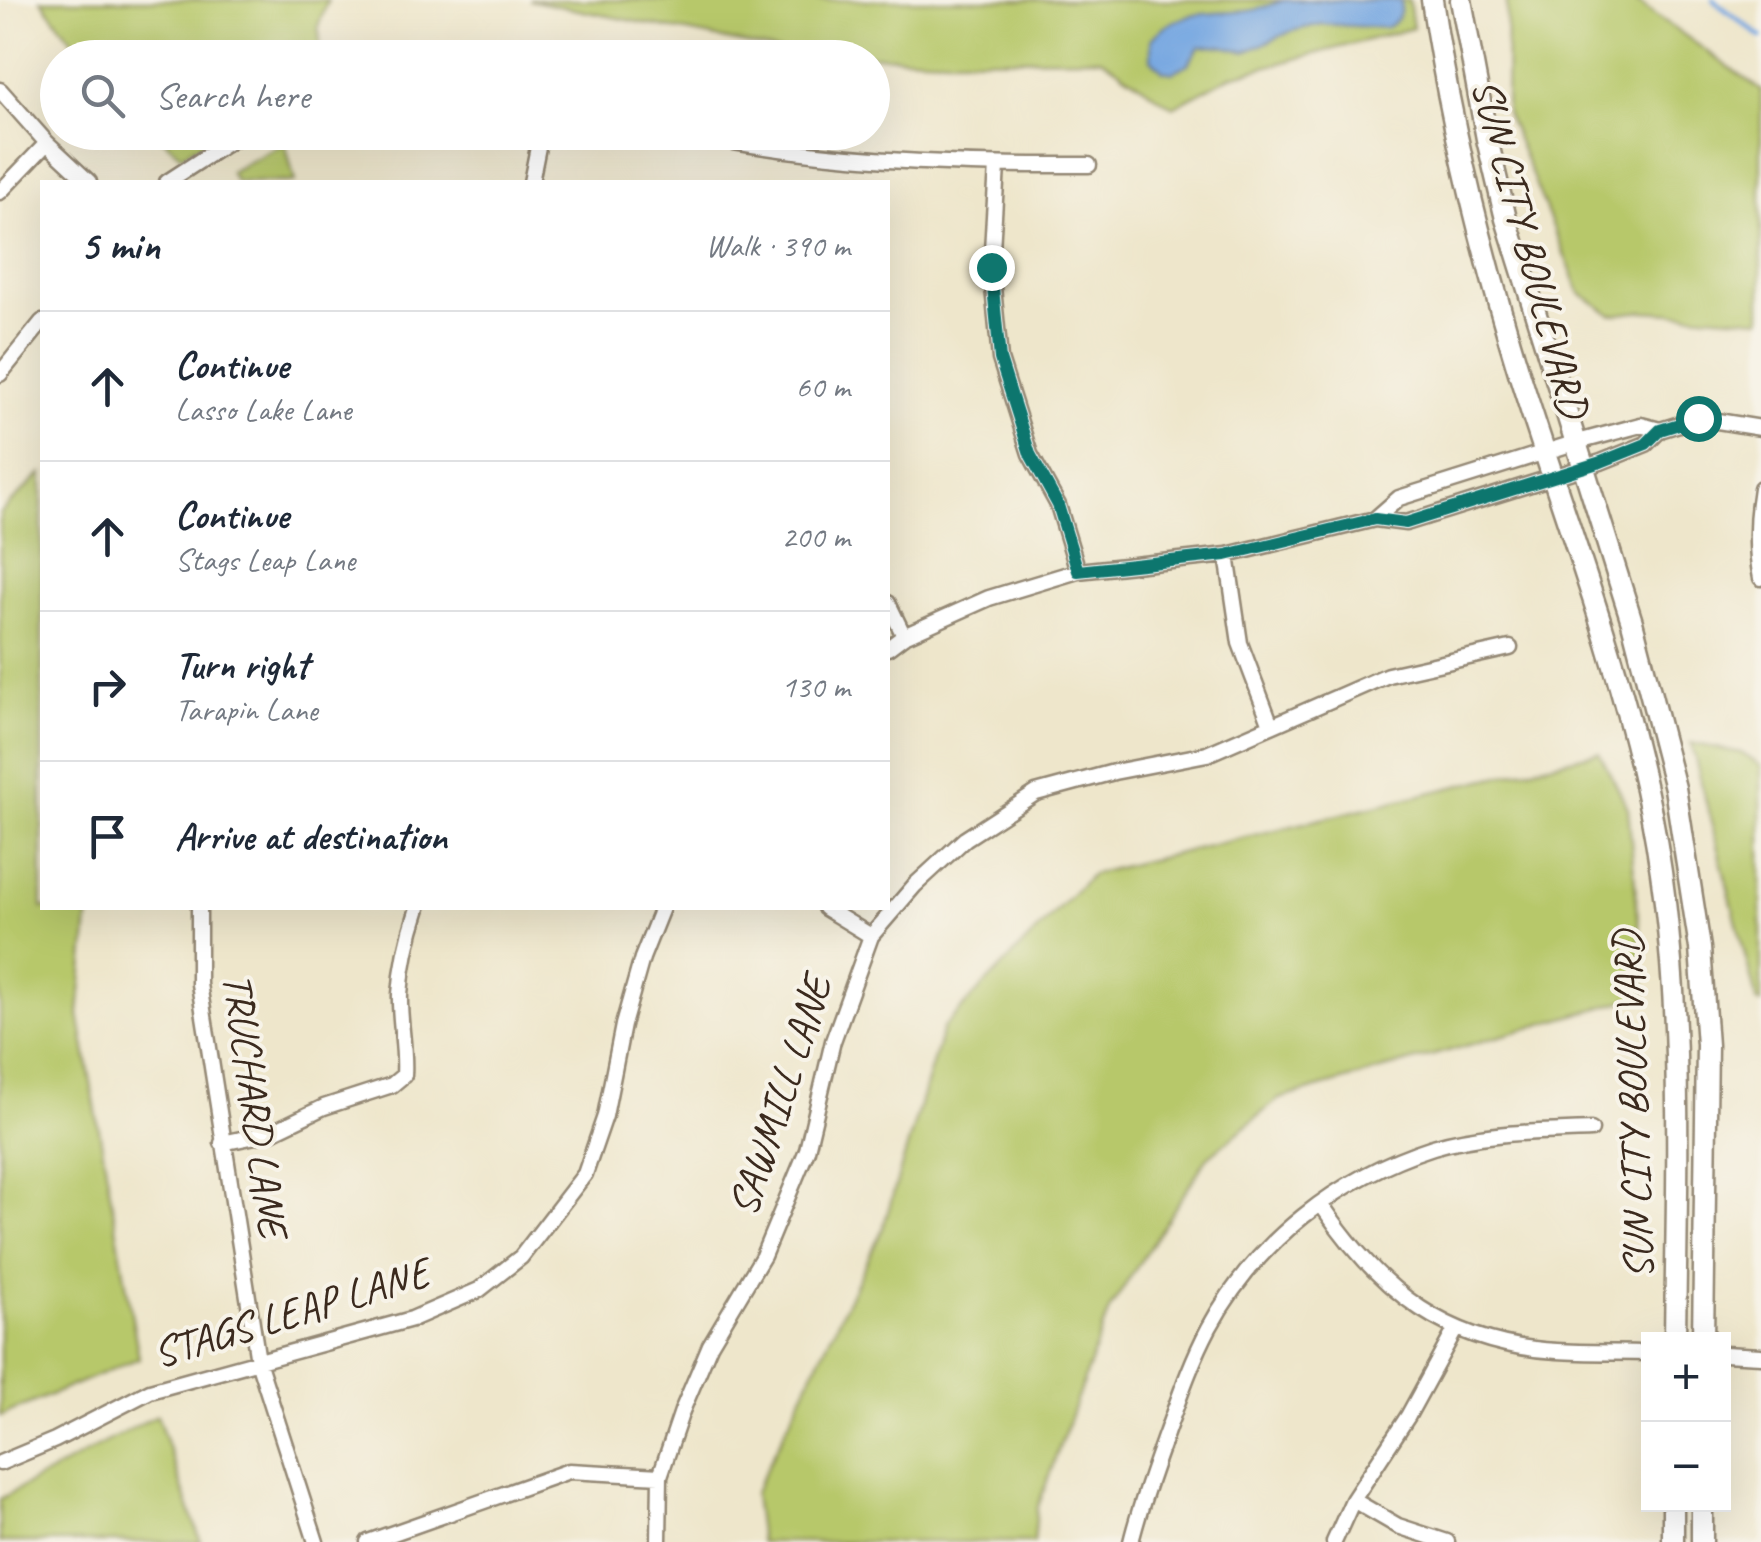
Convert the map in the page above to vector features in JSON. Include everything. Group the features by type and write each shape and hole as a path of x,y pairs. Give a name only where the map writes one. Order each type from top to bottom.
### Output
{"street":[{"name":"SUN CITY BOULEVARD","path":"1432,0 1457,142 1478,227 1658,711 1675,788 1693,899 1707,1045 1704,1332"},
{"name":"SUN CITY BOULEVARD","path":"1462,0 1486,139 1647,791 1660,868 1677,1044 1675,1332"},
{"path":"0,90 40,134"},
{"path":"0,192 41,150"},
{"path":"56,150 88,180"},
{"path":"169,180 216,150"},
{"path":"531,180 537,150"},
{"path":"786,150 997,166 1090,165"},
{"path":"997,166 991,267 1000,359 1030,454 1058,505 1078,571"},
{"path":"0,374 40,324"},
{"path":"890,646 904,636 989,598 1078,571 1226,555 1375,519 1406,523 1646,444 1660,430 1698,418 1761,428"},
{"path":"1375,519 1399,498 1560,447 1641,424 1660,430"},
{"path":"1761,488 1757,508 1761,578"},
{"path":"1226,555 1240,644 1272,725"},
{"path":"890,608 904,636"},
{"name":"SAWMILL LANE","path":"659,1542 660,1476 682,1411 710,1346 763,1256 807,1150 833,1041 871,936 915,886 965,838 1036,794 1114,772 1207,754 1388,675 1510,648"},
{"name":"TRUCHARD LANE","path":"198,910 199,984 258,1362 316,1542"},
{"path":"222,1143 270,1133 324,1107 392,1085 404,1075 400,997 418,910"},
{"name":"STAGS LEAP LANE","path":"0,1463 55,1440 150,1391 412,1319 479,1290 522,1257 586,1174 605,1116 623,1025 642,958 661,910"},
{"path":"827,910 871,936"},
{"path":"1132,1542 1138,1512 1186,1376 1209,1328 1260,1256 1290,1226 1350,1182 1437,1146 1528,1132 1591,1130"},
{"path":"1320,1204 1343,1238 1381,1280 1414,1306 1455,1330 1494,1343 1554,1351 1641,1352"},
{"path":"1334,1542 1353,1500 1408,1416 1455,1330"},
{"path":"1731,1354 1761,1356"},
{"path":"368,1542 570,1471 660,1476"},
{"path":"1353,1500 1398,1526 1447,1542"},
{"path":"1673,1542 1674,1512"},
{"path":"1702,1512 1702,1542"}],"green space":[{"path":"41,0 328,0 318,26 320,40 72,40"},
{"path":"529,0 1409,0 1413,28 1231,76 1173,107 1101,58 890,57 890,40 726,40"},
{"path":"1507,0 1635,0 1761,90 1761,319 1643,311 1612,315 1580,293 1506,112"},
{"path":"272,150 287,150 294,180 235,180 230,172"},
{"path":"40,475 40,910 89,910 79,1014 139,1358 0,1416 0,513"},
{"path":"1691,743 1741,753 1761,766 1761,1003 1757,1002"},
{"path":"1599,752 1628,808 1645,995 1279,1099 1207,1158 1109,1310 1037,1509 1034,1542 760,1542 754,1494 883,1228 943,1028 1092,874"},
{"path":"157,1415 201,1542 0,1542 0,1499"}],"water":[{"path":"1285,0 1401,0 1401,5 1398,17 1386,28 1322,24 1292,31 1246,52 1222,46 1199,47 1188,64 1172,73 1163,71 1151,59 1151,39 1173,22 1196,15 1252,10"}],"waterway":[{"path":"1713,0 1761,37"}],"route":[{"path":"991,267 1000,359 1030,454 1058,505 1078,571 1226,555 1375,519 1406,523 1601,462 1646,444 1660,430 1698,418"}]}
